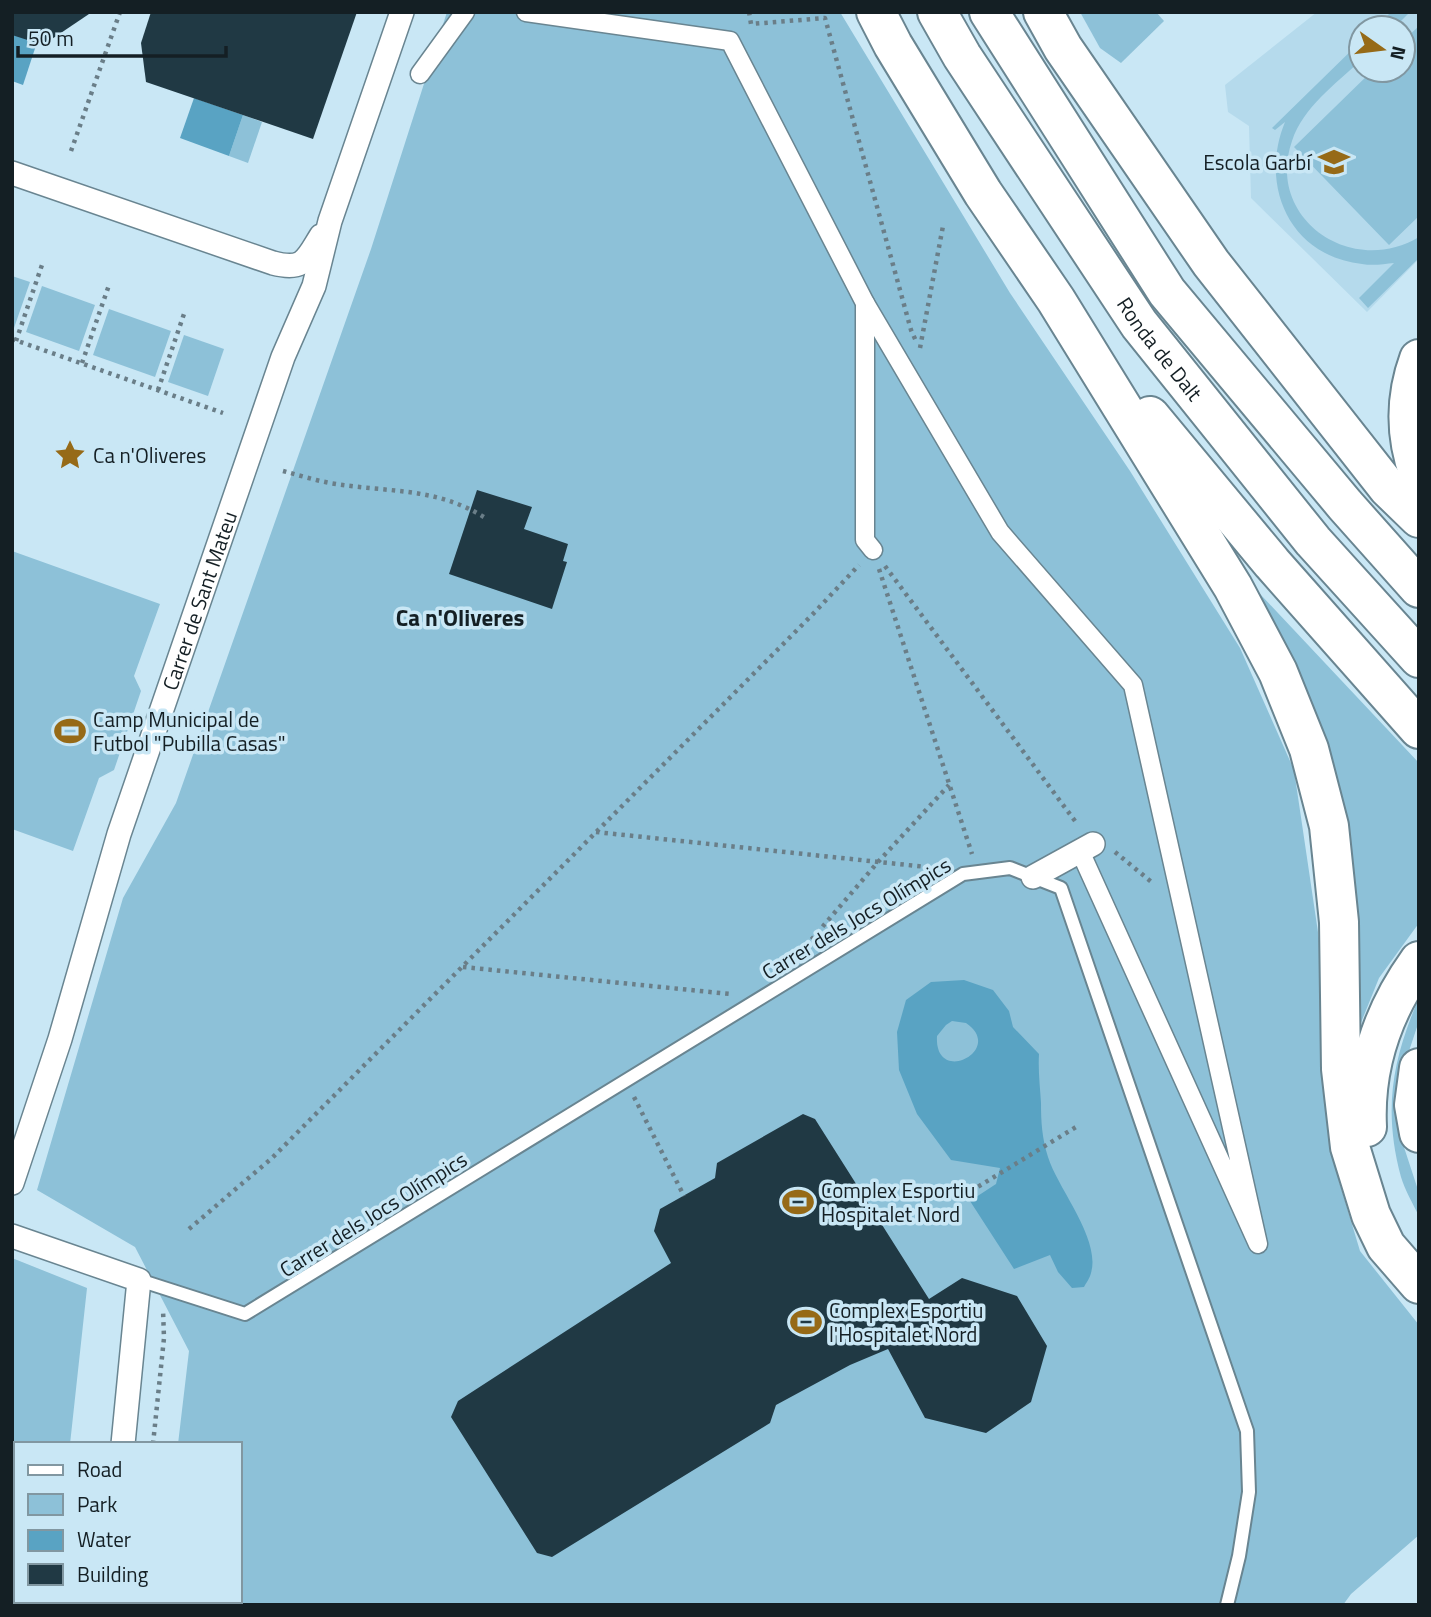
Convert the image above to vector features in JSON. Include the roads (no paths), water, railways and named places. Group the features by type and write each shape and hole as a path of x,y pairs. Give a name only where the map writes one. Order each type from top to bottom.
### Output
{"highway":[{"path":"876,12 983,193 1056,300 1233,587 1278,672 1309,749 1329,826 1341,971 1341,1069 1350,1147 1359,1182 1386,1246 1417,1282"},
{"name":"Ronda de Dalt","path":"937,12 962,56 1139,324 1313,541 1419,659"},
{"name":"Ronda de Dalt","path":"989,12 1167,292 1345,506 1419,588"},
{"path":"1043,12 1063,48 1211,263 1388,488 1419,518"},
{"path":"1056,300 1272,563 1419,729"},
{"path":"1419,359 1410,381 1407,424 1419,475"},
{"path":"1417,1282 1392,1226 1376,1177 1367,1133 1366,1108 1371,1062 1379,1033 1399,991 1419,961"},
{"path":"1419,1069 1414,1105 1419,1133"}],"street":[{"name":"Carrer de Sant Mateu","path":"12,1182 60,1039 119,834 287,346 314,286 330,221 402,12"},
{"path":"420,74 466,12"},
{"path":"526,12 730,41 865,303 1000,532 1133,685 1258,1244 1086,848 1033,877"},
{"name":"Carrer de Sant Mateu","path":"12,173 290,267 307,259 330,221"},
{"path":"865,303 865,540 873,551"},
{"path":"12,1236 139,1280 123,1442"}],"lane":[{"name":"Carrer dels Jocs Olímpics","path":"139,1280 245,1314 963,874 1010,868 1061,888 1247,1431 1249,1492 1239,1556 1227,1605"}],"water":[{"path":"44,21 23,85 12,81 12,35"},
{"path":"194,98 243,115 229,156 180,138"},
{"path":"964,980 993,990 1009,1011 1013,1027 1039,1054 1046,1150 1090,1245 1091,1273 1084,1287 1072,1288 1058,1272 1050,1255 1014,1269 970,1201 996,1184 1000,1168 951,1160 917,1114 899,1070 897,1032 906,1000 931,982","holes":["952,1021 966,1023 976,1033 978,1044 974,1052 965,1059 946,1059 939,1051 937,1036"]}],"place":[{"name":"Escola Garbí","path":"1334,162"},
{"name":"Ca n'Oliveres","path":"70,455"},
{"name":"Camp Municipal de Futbol \"Pubilla Casas\"","path":"70,731"},
{"name":"Complex Esportiu Hospitalet Nord","path":"798,1202"},
{"name":"Complex Esportiu l'Hospitalet Nord","path":"806,1322"}],"district":[{"name":"Ca n'Oliveres","path":"460,617"}]}
